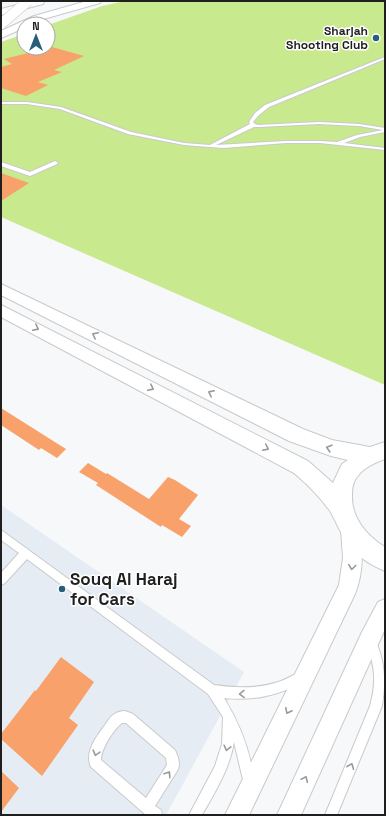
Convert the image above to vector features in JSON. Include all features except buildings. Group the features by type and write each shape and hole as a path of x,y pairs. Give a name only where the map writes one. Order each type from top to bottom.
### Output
{"highway":[{"path":"1,24 28,1"},
{"path":"1,12 45,1"},
{"path":"1,20 80,1"},
{"path":"1,34 37,18 97,1"}],"street":[{"path":"1,289 296,435 331,448 381,451"},
{"path":"1,310 301,467 317,479 331,494 346,520 364,546 385,560"},
{"path":"237,815 348,587 353,568 353,554 340,493 344,477 354,464 381,451"},
{"path":"289,815 368,639 379,617 385,609"}],"lane":[{"path":"255,126 251,122 253,118 268,106 385,58"},
{"path":"1,103 27,103 61,108 82,114 115,128 147,138 184,144 223,147 292,142 337,144 385,149"},
{"path":"211,146 230,135 255,126 319,123 359,125 385,131"},
{"path":"223,147 238,135 255,126"},
{"path":"337,144 359,136 385,131"},
{"path":"350,145 385,131"},
{"path":"1,164 30,174 55,163"},
{"path":"1,534 212,690 226,710 238,733 246,760 249,790"},
{"path":"1,580 26,552"},
{"path":"331,815 376,706 381,690 379,666 376,654 368,639"},
{"path":"212,690 237,694 261,693 284,687 305,675"},
{"path":"195,815 224,758 228,741 229,725 226,710"},
{"path":"124,716 129,718 171,754 173,760 171,769 152,811 95,763 94,757 96,750 114,722 120,717 124,716"}],"shaded area":[{"name":"Souq Al Haraj for Cars","path":"1,505 244,672 166,815 1,815"}],"green space":[{"path":"125,1 385,1 385,385 1,217 1,42 16,37 16,56 56,56 56,22 102,6"}],"place":[{"name":"Sharjah Shooting Club","path":"376,38"},
{"name":"Souq Al Haraj for Cars","path":"62,589"}]}
